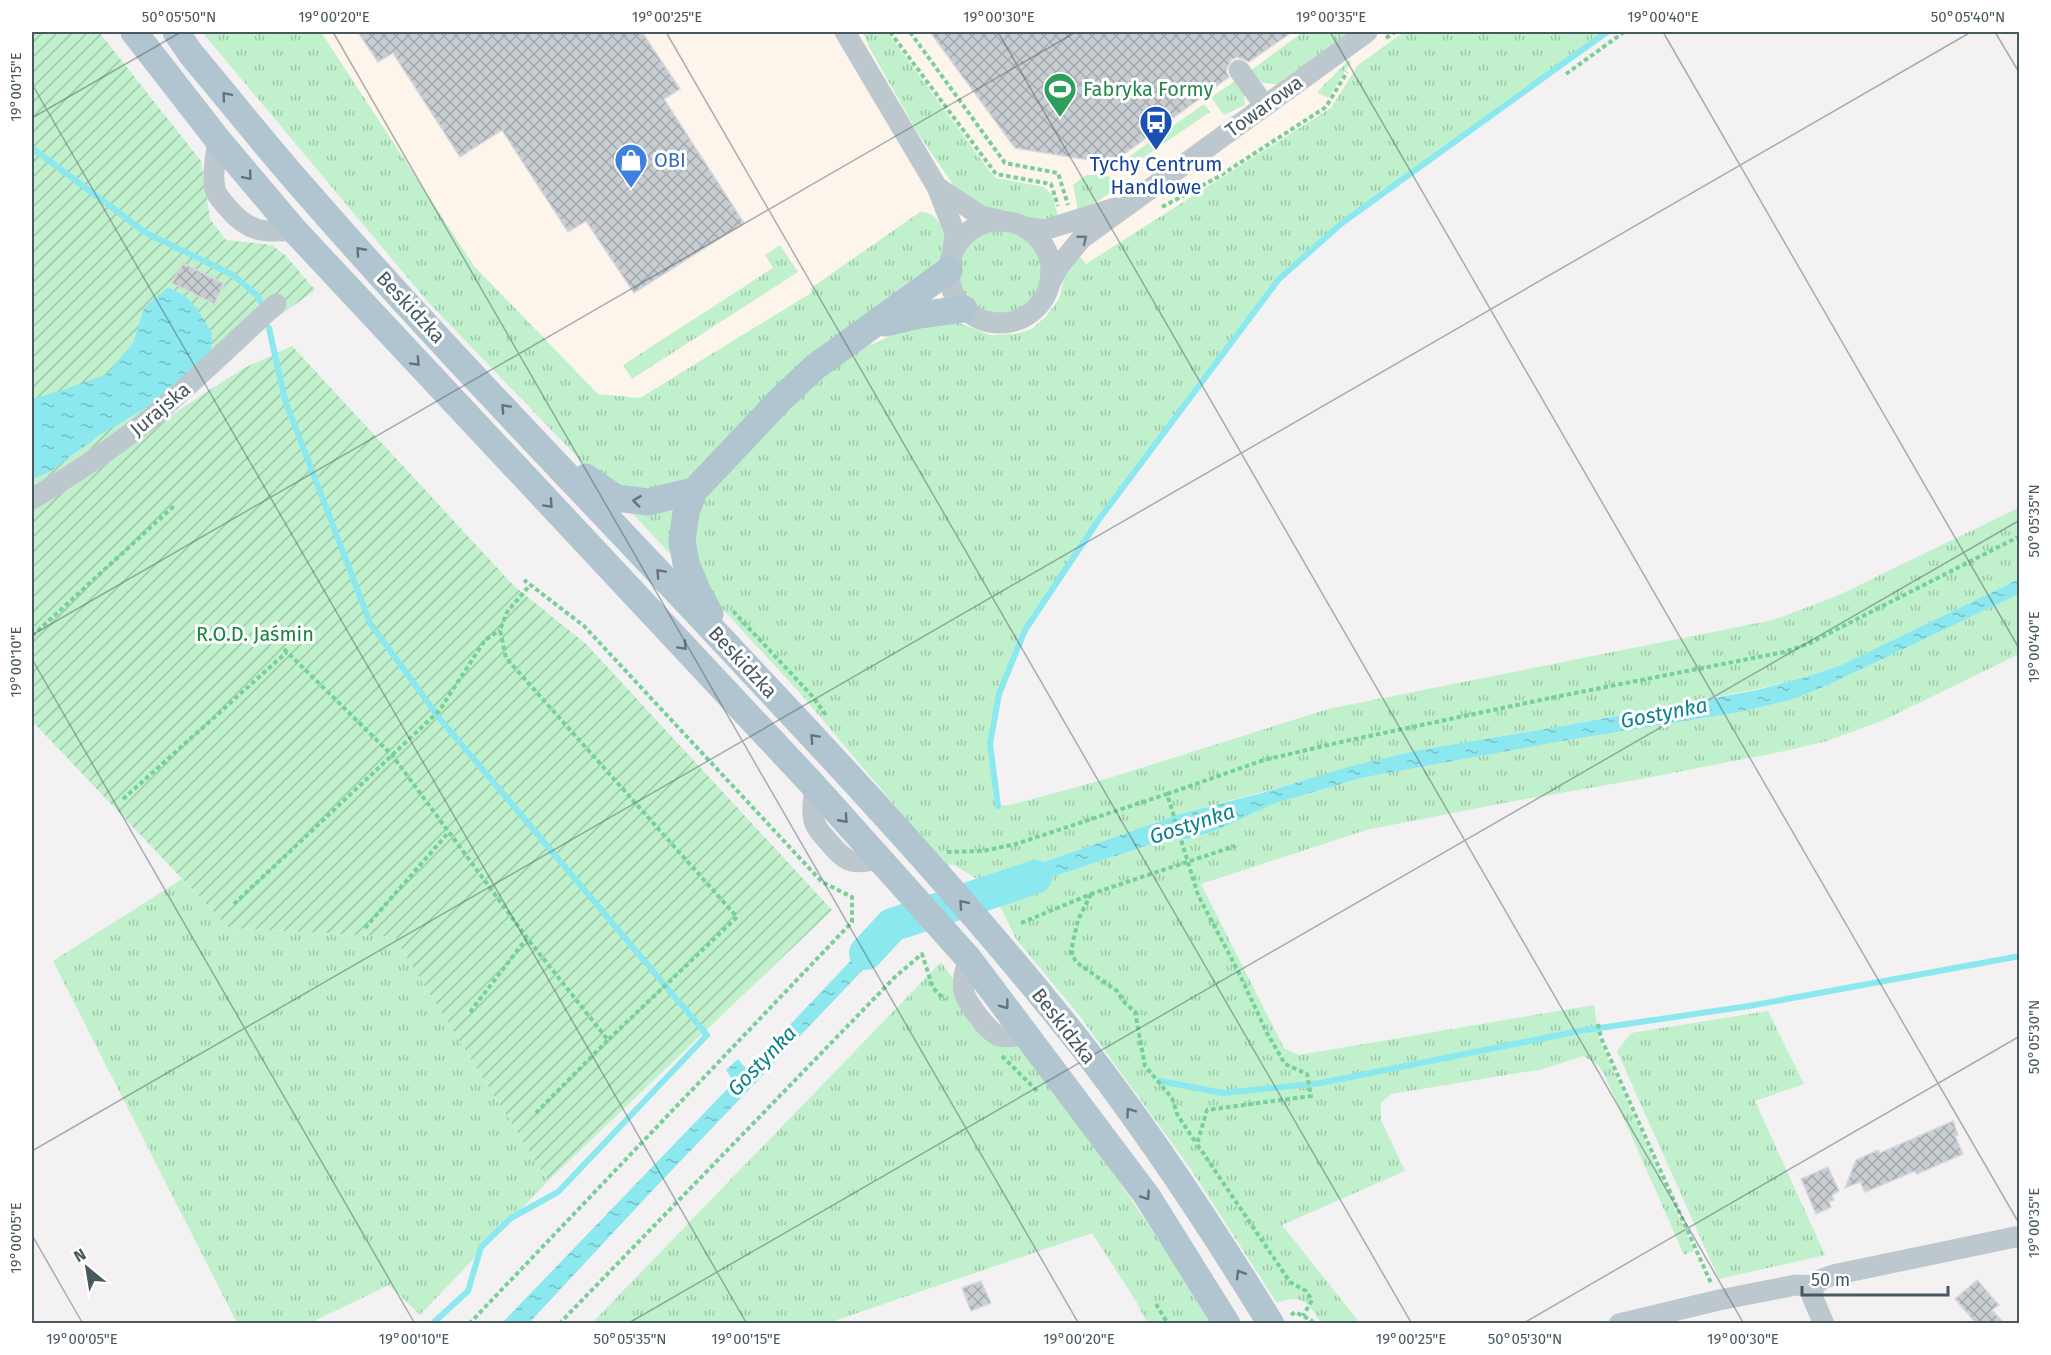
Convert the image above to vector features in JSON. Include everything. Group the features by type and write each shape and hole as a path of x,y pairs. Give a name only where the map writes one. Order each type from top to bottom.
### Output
{"main road":[{"path":"125,32 171,82"},
{"name":"Beskidzka","path":"134,32 171,82 294,230 814,787 969,959 1147,1196 1227,1323"},
{"name":"Beskidzka","path":"176,32 191,54 303,189 883,812 1002,947 1084,1050 1153,1143 1225,1249 1278,1321"},
{"path":"729,646 697,590 686,563 682,541 686,513 694,491 798,383 834,351 872,327 951,261"},
{"path":"872,327 919,315 964,309"},
{"path":"545,451 616,498 648,502 694,491"}],"street":[{"name":"Towarowa","path":"845,32 937,187 955,233 951,261"},
{"name":"Towarowa","path":"1049,285 1059,266 1076,244 1265,106 1373,37"},
{"path":"1239,70 1265,106"},
{"path":"218,140 215,164 216,193 237,218 251,228 267,232 294,230"},
{"name":"Towarowa","path":"937,187 981,216 1044,230 1133,202"},
{"path":"992,221 1016,224 1038,237 1047,252 1051,269 1049,285 1042,301 1030,313 1016,321 999,324 985,322 964,309 956,300 950,284 951,261 962,237 975,227 992,221"},
{"name":"Jurajska","path":"32,499 136,430 276,304"},
{"path":"1824,1323 1812,1296 1814,1286 1822,1278 2019,1236"},
{"path":"1619,1323 1671,1317 1719,1300 1796,1285 1814,1286"}],"path":[{"path":"890,32 996,174 1051,184 1069,222"},
{"path":"910,32 1005,163 1058,173 1069,222"},
{"path":"1373,37 1395,32"},
{"path":"1566,74 1624,32"},
{"path":"1153,212 1218,177 1326,107 1349,70"},
{"path":"33,633 175,505"},
{"path":"951,852 983,851 1016,844 1264,760 1550,698 1784,652 1808,644 2019,536"},
{"path":"469,1323 852,922 852,897 822,882 584,626 524,580"},
{"path":"530,585 507,612 500,630 506,658 736,917 536,1113"},
{"path":"729,605 813,697 830,720"},
{"path":"234,904 439,711 485,640 500,630"},
{"path":"123,799 286,650 392,755 527,938 608,1040"},
{"path":"1167,794 1198,895 1237,969 1266,1033 1285,1064 1307,1074 1311,1096 1207,1110 1197,1144"},
{"path":"365,928 449,832"},
{"path":"1021,923 1091,894 1235,846"},
{"path":"1091,894 1078,920 1071,951 1076,962 1117,991 1135,1012 1144,1066 1172,1098 1177,1114 1290,1282 1306,1292 1312,1300 1303,1316"},
{"path":"470,1012 527,938"},
{"path":"559,1323 895,977 922,954 933,988"},
{"path":"1598,1024 1601,1038 1719,1300"},
{"path":"1156,1304 1168,1323"},
{"path":"1278,1321 1296,1312 1313,1323"}],"shaded area":[{"path":"321,32 1404,32 1358,65 1331,108 1086,264 1065,275 1059,299 1032,329 1014,334 990,335 952,320 908,328 873,344 829,316 811,293 640,398 598,394 474,266"}],"green space":[{"path":"32,32 99,32 201,161 210,219 226,240 272,245 286,256 315,290 129,424 32,488"},
{"path":"202,32 321,32 474,266 598,394 640,398 811,293 811,288 920,212 932,215 943,229 944,252 940,263 685,483 640,496 586,466 428,302"},
{"path":"863,32 887,32 991,173 996,178 1044,187 1052,195 1059,218 1036,221 1004,212 986,212 956,189 917,132 869,47"},
{"path":"1303,32 1350,32 1277,84 1262,83 1251,70"},
{"path":"1404,32 1606,32 1342,223 1279,279 1141,464 1025,630 999,694 990,744 998,806 1010,805 1106,779 1328,709 1773,620 1837,596 2020,507 2019,579 1839,666 1805,677 1757,689 1568,725 1414,751 1180,814 984,883 952,864 948,866 799,692 707,592 691,535 702,502 805,389 858,345 873,344 908,328 952,320 990,335 1014,334 1032,329 1059,299 1066,272 1079,255 1086,264 1331,108 1358,65"},
{"path":"1350,59 1351,62 1328,98 1317,92"},
{"path":"1235,81 1244,94 1245,105 1224,115 1211,97"},
{"path":"1204,104 1210,112 1131,166 1120,163"},
{"path":"1086,175 1103,175 1127,181 1100,200 1078,211 1073,185"},
{"path":"1001,231 1025,238 1037,250 1044,274 1037,298 1025,310 1001,317 977,310 965,298 958,274 965,250 977,238"},
{"path":"780,245 798,272 632,379 623,365 773,268 765,255"},
{"name":"R.O.D. Jaśmin","path":"292,346 514,586 586,644 832,910 548,1181 394,937 229,928 32,721 32,505 244,368"},
{"path":"683,503 675,559 632,513"},
{"path":"2019,594 2019,654 1884,720 1827,741 1652,777 1366,830 1201,884 1284,1048 1299,1055 1594,1005 1599,1039 1694,1251 1684,1255 1606,1078 1598,1065 1583,1056 1543,1069 1391,1094 1381,1103 1381,1120 1405,1171 1282,1225 1360,1323 1321,1323 1308,1305 1303,1302 1293,1299 1277,1303 1190,1168 1079,1015 1016,939 995,896 1167,839 1187,839 1215,831 1273,804 1361,778 1557,742 1740,712 1791,700 1826,686"},
{"path":"182,879 229,928 394,937 548,1181 420,1315 389,1285 310,1323 237,1323 53,961"},
{"path":"941,962 995,1039 1016,1044 1097,1149 1212,1323 1147,1323 1137,1303 1092,1233 828,1323 591,1324"},
{"path":"1768,1011 1804,1084 1755,1101 1825,1255 1719,1279 1617,1051 1631,1033"}],"water":[{"path":"168,287 188,298 198,310 212,333 211,352 152,404 100,435 49,472 32,479 32,399 107,374 133,343 144,308"},
{"path":"2019,579 2019,594 1826,686 1791,700 1740,712 1557,742 1361,778 1273,804 1215,831 1187,839 1167,839 995,896 984,883 1180,814 1348,767 1414,751 1757,690 1805,677 1839,666"},
{"path":"894,915 903,928 529,1323 502,1323 734,1082 726,1070 738,1059 747,1070"}],"building":[{"name":"OBI","path":"358,32 642,32 680,89 664,99 744,223 634,293 586,221 568,232 502,130 460,157 393,53 378,62"},
{"path":"930,32 1292,32 1249,62 1238,57 1231,60 1226,71 1229,77 1112,163 1108,163 1015,148"},
{"path":"183,263 224,284 214,304 172,283"},
{"path":"1953,1121 1958,1135 1955,1136 1963,1154 1917,1174 1915,1171 1865,1192 1860,1182 1845,1188 1856,1160 1878,1150 1880,1153"},
{"path":"1828,1167 1839,1191 1832,1195 1834,1200 1829,1202 1831,1207 1816,1214 1801,1179"},
{"path":"1977,1280 1999,1305 1992,1310 2004,1323 1976,1323 1955,1299"},
{"path":"981,1281 991,1303 971,1311 962,1288"}],"waterway":[{"path":"998,806 990,744 999,694 1025,630 1100,518 1279,279 1342,223 1607,32"},
{"path":"32,148 146,233 233,275 258,296 260,301"},
{"path":"269,328 285,400 370,623 440,719 707,1035 558,1192 511,1218 481,1247 468,1291 432,1324"},
{"name":"Gostynka","path":"866,953 892,925 1035,877"},
{"path":"1160,1081 1223,1093 1321,1083 1579,1031 1749,1006 2020,956"}],"place":[{"name":"Fabryka Formy","path":"1060,118"},
{"name":"Tychy Centrum Handlowe","path":"1156,151"},
{"name":"OBI","path":"631,189"}]}
